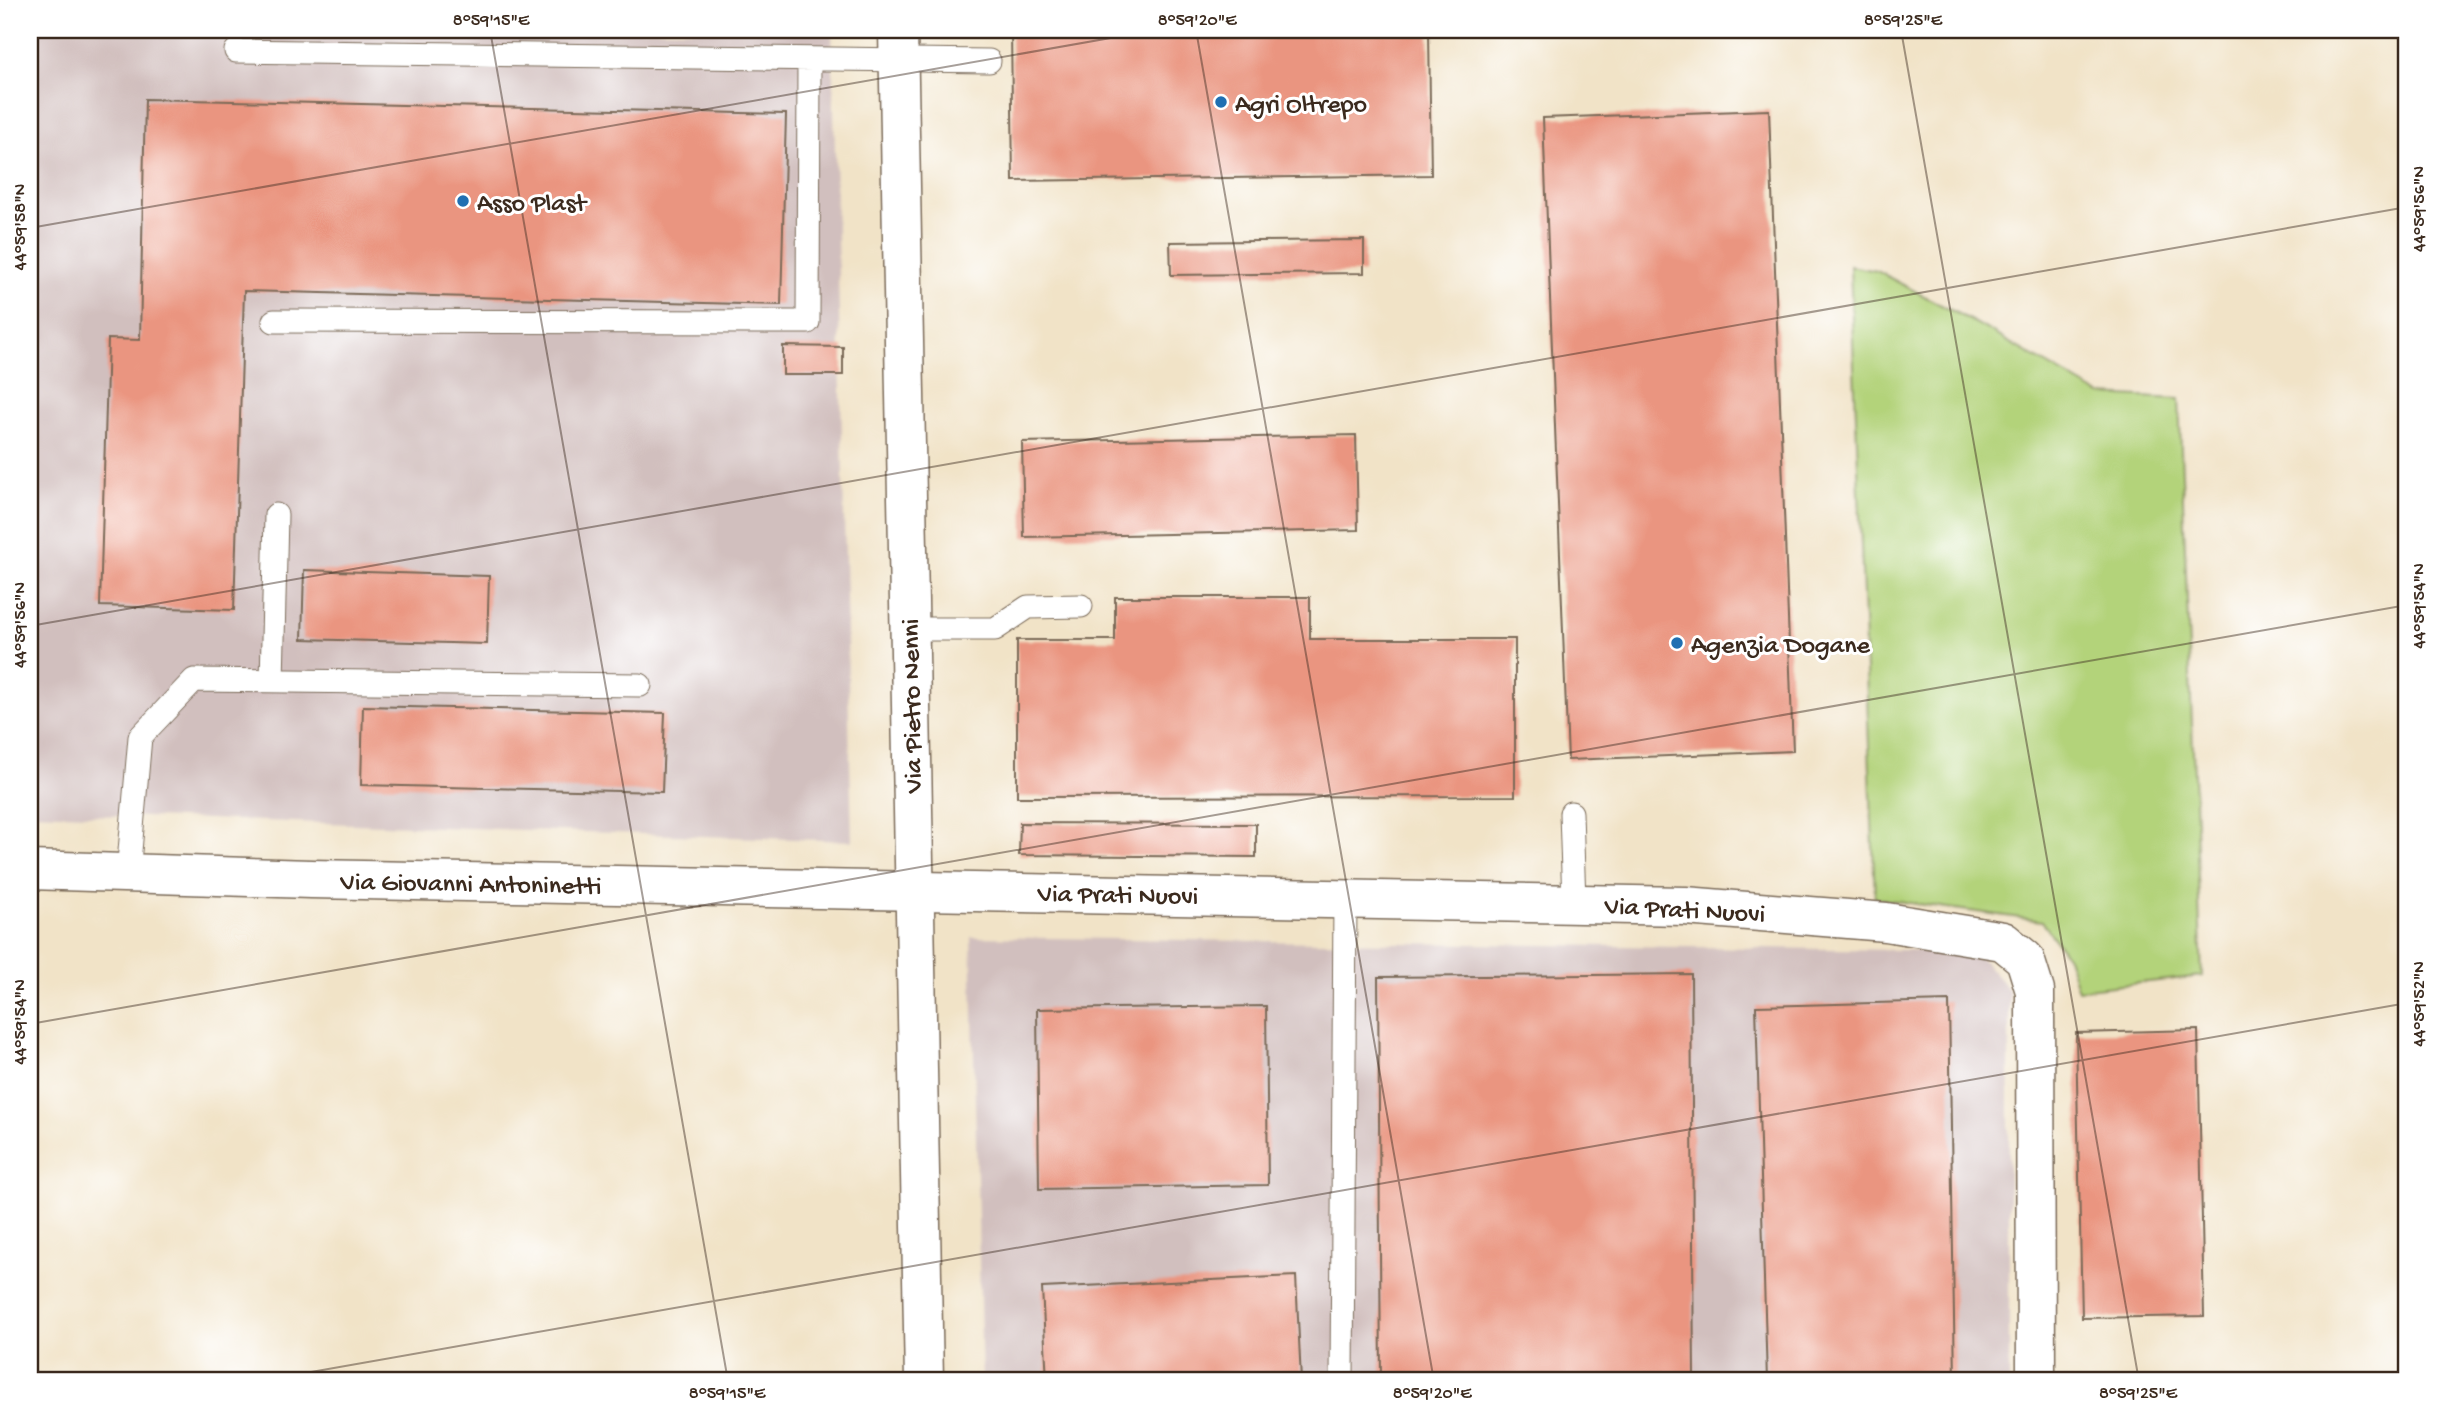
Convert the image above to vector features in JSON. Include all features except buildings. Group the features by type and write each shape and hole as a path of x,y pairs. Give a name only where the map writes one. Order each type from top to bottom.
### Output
{"street":[{"name":"Via Pietro Nenni","path":"899,46 912,890 923,1381"},
{"name":"Via Giovanni Antoninetti","path":"30,870 912,890"},
{"name":"Via Prati Nuovi","path":"912,890 1685,906 1886,922 2003,941 2025,959 2035,991 2036,1381"}],"lane":[{"path":"236,51 809,60 899,46 989,61"},
{"path":"274,321 808,322 809,60"},
{"path":"272,681 276,515"},
{"path":"908,629 995,629 1028,607 1081,606"},
{"path":"128,874 140,737 194,680 640,685"},
{"path":"1571,813 1574,902"},
{"path":"1342,1381 1345,897"}],"shaded area":[{"path":"30,30 832,30 852,841 30,813"},
{"path":"971,937 1975,951 2009,990 2009,1381 982,1381"}],"green space":[{"path":"1850,266 1877,271 1977,324 2100,395 2179,399 2202,976 2078,990 2067,957 2042,921 1875,898"}],"place":[{"name":"Agri Oltrepo","path":"1221,102"},
{"name":"Asso Plast","path":"463,201"},
{"name":"Agenzia Dogane","path":"1677,643"}]}
